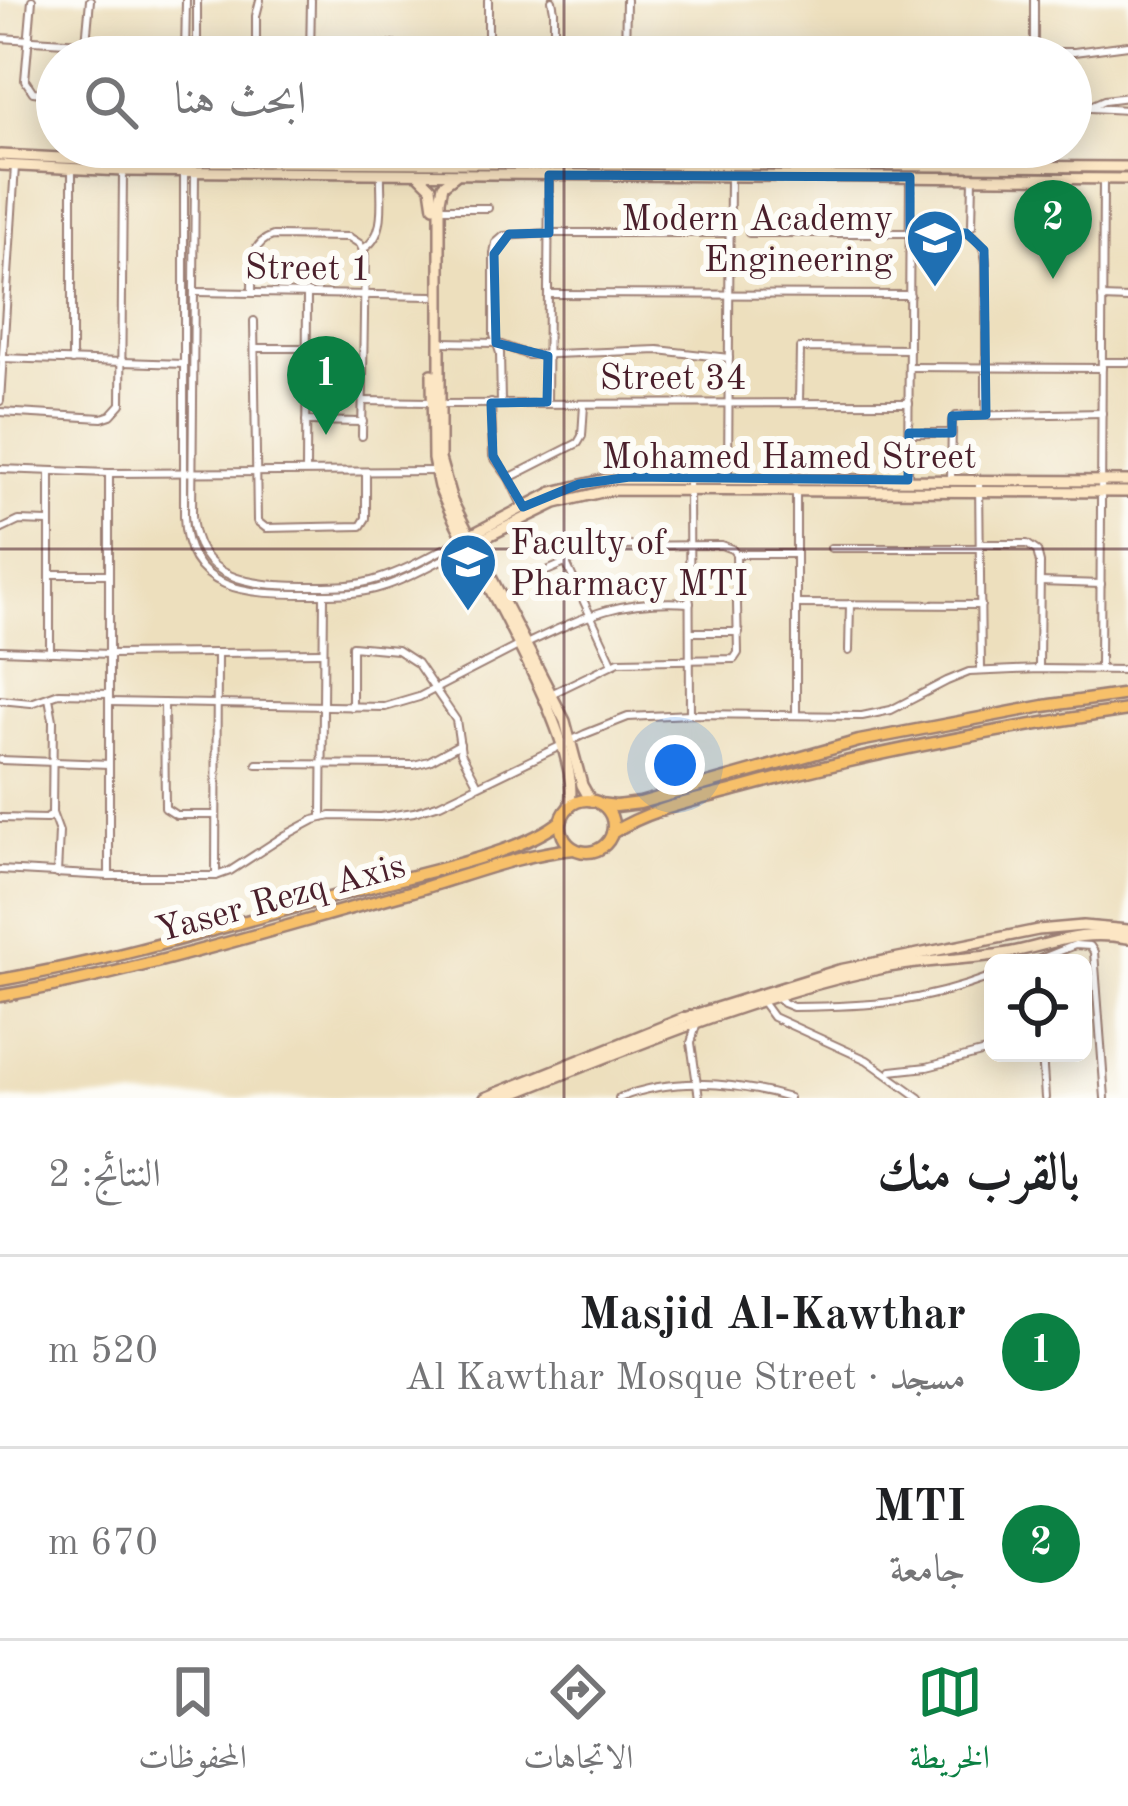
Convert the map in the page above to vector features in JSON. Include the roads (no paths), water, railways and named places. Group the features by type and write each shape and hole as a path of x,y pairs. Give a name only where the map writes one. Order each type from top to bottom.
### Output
{"main road":[{"path":"1128,694 871,738 640,803 616,806 582,801 569,807 562,834 574,849 597,850 612,833 656,812 850,759 1128,710"},
{"path":"596,802 610,814 612,833"},
{"name":"Yaser Rezq Axis","path":"0,980 94,962 470,859 538,836 562,820"},
{"name":"Yaser Rezq Axis","path":"0,996 121,971 524,857 574,849"}],"street":[{"path":"32,0 24,74 36,92"},
{"path":"87,36 90,0"},
{"path":"185,36 186,0"},
{"path":"197,0 197,36"},
{"path":"256,36 260,0"},
{"path":"310,36 311,0"},
{"path":"488,0 488,36"},
{"path":"553,0 554,36"},
{"path":"625,36 626,0"},
{"path":"1034,0 1034,36"},
{"path":"0,38 36,40"},
{"path":"1092,50 1128,45"},
{"path":"1092,105 1128,98"},
{"path":"1092,107 1128,110"},
{"path":"0,155 36,158"},
{"path":"0,165 36,167"},
{"path":"0,401 15,166"},
{"path":"1092,167 1128,167"},
{"path":"44,168 94,168"},
{"path":"0,412 107,417 121,404 127,168"},
{"path":"189,364 184,292 190,168"},
{"path":"190,168 194,292 188,504 206,556 222,572 252,584 324,590 392,579 468,541"},
{"path":"340,168 381,173 549,175 598,168"},
{"path":"537,168 730,175 845,168"},
{"path":"778,168 910,177 1128,179"},
{"path":"72,170 72,361"},
{"path":"363,249 380,234 381,173"},
{"path":"415,174 426,180 434,195 432,296 442,495 567,744 573,784 569,807"},
{"path":"435,403 440,208 443,185 463,175"},
{"path":"547,402 549,175"},
{"path":"728,484 730,175"},
{"path":"908,485 910,177"},
{"path":"972,226 973,178"},
{"path":"1100,669 1103,180"},
{"path":"440,208 488,208"},
{"path":"501,403 496,243 509,234 729,233"},
{"path":"748,233 966,233 982,244 986,416"},
{"path":"252,291 254,250 268,237 349,237 363,249 362,436"},
{"name":"Street 1","path":"184,292 432,296"},
{"path":"306,471 308,293"},
{"path":"548,294 910,295"},
{"path":"1102,298 1128,299"},
{"path":"254,321 257,521 266,527 361,526 366,518 366,471"},
{"path":"438,343 496,343 523,354 658,350 729,358"},
{"path":"255,348 307,348"},
{"path":"799,403 800,348 909,349"},
{"path":"1,358 189,364"},
{"path":"909,367 1128,362"},
{"name":"Street 34","path":"363,401 909,403"},
{"path":"491,403 492,452 523,508"},
{"path":"509,478 578,443 584,404"},
{"path":"951,480 954,417 1102,413"},
{"path":"306,421 363,422"},
{"path":"908,433 952,433"},
{"path":"0,469 438,470"},
{"path":"50,472 50,652"},
{"path":"109,472 109,876"},
{"name":"Mohamed Hamed Street","path":"468,541 553,492 592,481 630,477 689,484"},
{"name":"Mohamed Hamed Street","path":"908,485 951,480 979,486"},
{"name":"Mohamed Hamed Street","path":"468,541 556,503 610,490 689,484 1101,486 1128,481"},
{"path":"689,484 690,714"},
{"path":"796,485 796,715"},
{"path":"979,486 981,670"},
{"name":"Mohamed Hamed Street","path":"1101,486 1128,492"},
{"path":"0,530 19,521 50,523"},
{"path":"531,578 611,546 727,546 736,554 796,554"},
{"path":"831,548 1033,547 1040,557 1039,669"},
{"path":"551,694 612,662 734,659 739,632 736,554"},
{"path":"566,562 612,662"},
{"path":"50,574 109,574"},
{"path":"1040,582 1100,584"},
{"path":"322,817 324,590"},
{"path":"0,700 31,703 62,693 164,703 397,705 591,614 638,603 690,603"},
{"path":"796,604 980,605"},
{"path":"849,651 850,604"},
{"path":"690,632 739,632"},
{"path":"352,707 354,645 405,654 456,721 463,758 478,785"},
{"path":"521,646 551,694 582,785 596,802"},
{"path":"0,650 323,652"},
{"path":"216,876 217,654"},
{"path":"0,870 216,876 322,817 380,817 440,804 628,717 877,714 981,670 1128,670"},
{"path":"49,698 52,813 58,827 56,874"},
{"path":"164,703 165,808 176,814 216,815"},
{"path":"257,764 419,764 460,744"},
{"path":"0,760 109,764"},
{"path":"0,818 46,819 52,813"},
{"path":"485,1098 760,993 867,963 1059,928 1096,926 1128,934"},
{"path":"503,1098 697,1022 887,967 1007,953 1078,936 1128,934"},
{"path":"975,956 992,949 987,940"},
{"path":"1054,954 1076,945 1090,946 1094,952 1105,1098"},
{"path":"777,996 789,1007 875,1006 922,999 984,979"},
{"path":"762,1001 773,1017 837,1044 887,1072 920,1098"},
{"path":"697,1022 691,1043 699,1098"},
{"path":"668,1032 691,1043"},
{"path":"887,1072 984,1052"},
{"path":"1043,1062 1046,1098"},
{"path":"619,1098 696,1083 789,1098"}],"place":[{"name":"MTI","path":"1053,279"},
{"name":"Modern Academy Engineering","path":"935,289"},
{"name":"Masjid Al-Kawthar","path":"326,435"},
{"name":"Faculty of Pharmacy MTI","path":"468,613"}]}
